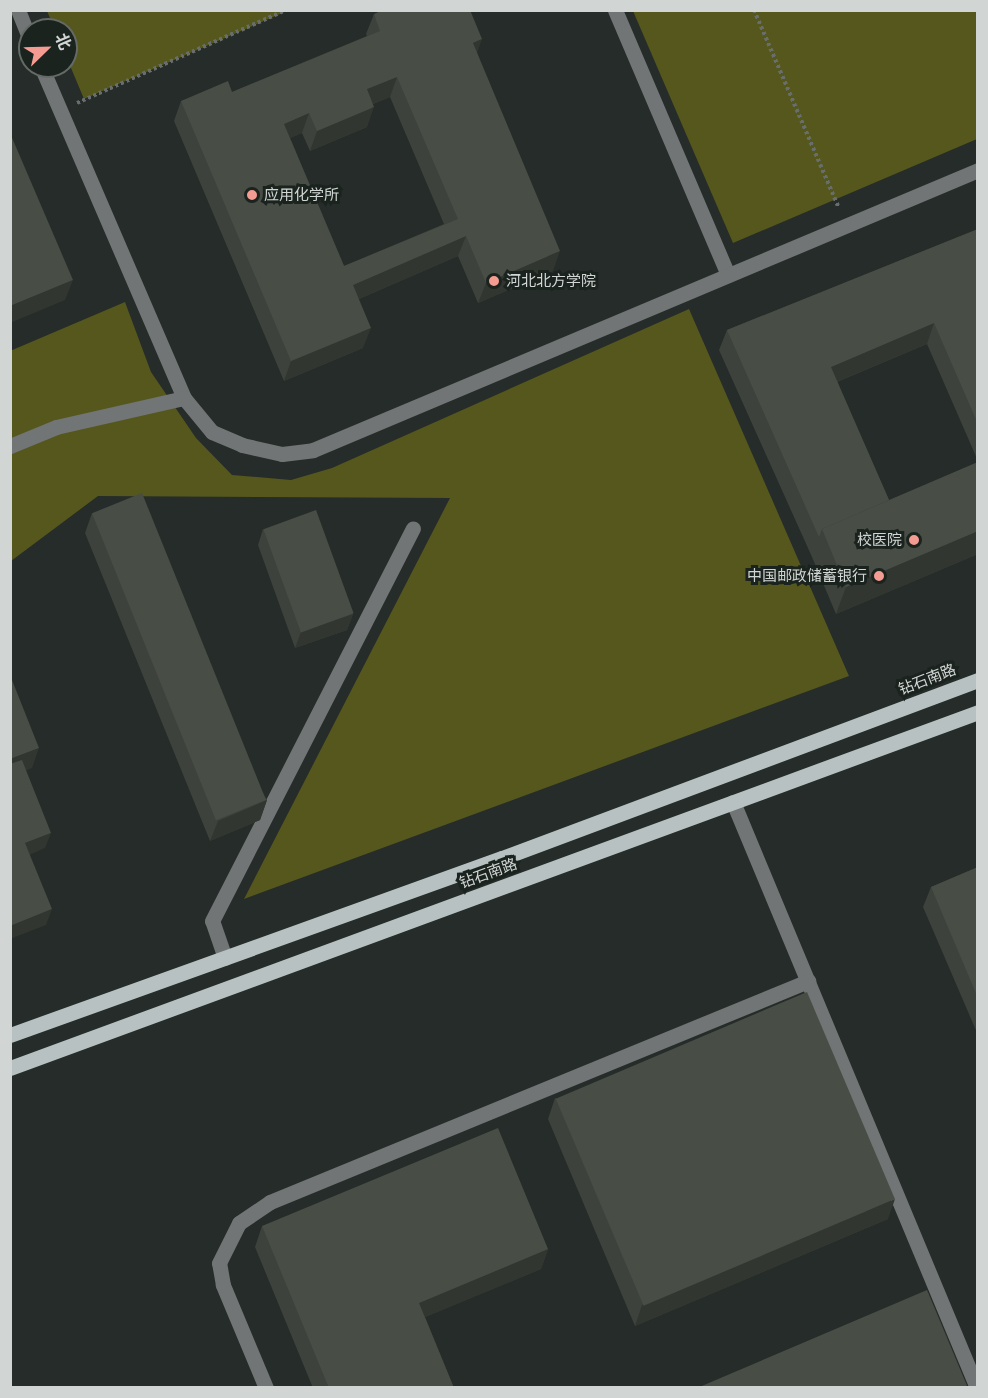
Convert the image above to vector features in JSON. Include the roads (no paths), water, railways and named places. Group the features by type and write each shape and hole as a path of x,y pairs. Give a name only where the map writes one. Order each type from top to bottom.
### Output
{"main road":[{"name":"钻石南路","path":"10,1035 978,680"},
{"name":"钻石南路","path":"10,1068 978,712"}],"lane":[{"path":"615,10 728,275"},
{"path":"46,78 184,398 212,432 242,445 282,453 313,450 978,170"},
{"path":"10,446 56,427 184,398"},
{"path":"225,958 212,921 414,528"},
{"path":"733,802 977,1388"},
{"path":"266,1388 223,1285 219,1263 238,1223 270,1202 808,981"}],"place":[{"name":"应用化学所","path":"252,195"},
{"name":"河北北方学院","path":"494,281"},
{"name":"校医院","path":"914,540"},
{"name":"中国邮政储蓄银行","path":"879,576"}]}
